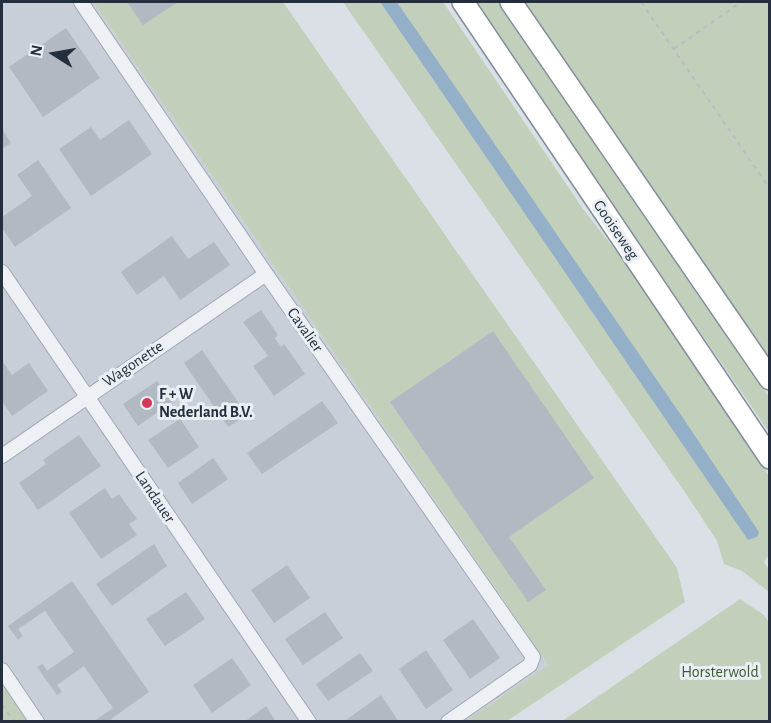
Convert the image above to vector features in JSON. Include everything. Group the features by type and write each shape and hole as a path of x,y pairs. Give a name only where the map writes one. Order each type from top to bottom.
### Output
{"highway":[{"name":"Gooiseweg","path":"463,2 770,458"},
{"path":"511,2 770,379"}],"street":[{"name":"Cavalier","path":"81,2 266,274 534,657 530,665 448,722"},
{"name":"Landauer","path":"2,272 309,722"},
{"name":"Wagonette","path":"2,456 266,274"},
{"path":"2,670 37,722"}],"path":[{"path":"641,2 770,189"},
{"path":"673,49 741,2"},
{"path":"2,705 15,722"}],"shaded area":[{"path":"2,2 93,2 548,665 467,721 2,721"}],"green space":[{"path":"93,2 283,2 677,568 685,602 507,721 466,721 548,665"},
{"path":"343,2 380,2 748,539 757,537 397,2 443,2 583,209 624,261 769,476 769,554 764,562 769,570 769,592 742,571 724,564 717,541 684,491"},
{"path":"473,2 500,2 634,196 769,397 769,432"},
{"path":"521,2 769,2 769,363"},
{"name":"Horsterwold","path":"740,599 764,615 769,623 769,721 562,721"},
{"path":"2,684 28,721 2,721"}],"water":[{"path":"380,2 397,2 683,418 759,532 757,537 748,540"}],"building":[{"path":"127,2 178,2 143,25"},
{"path":"66,28 100,78 43,117 9,67"},
{"path":"129,120 152,154 91,196 59,149 91,127 100,140"},
{"path":"2,129 11,143 2,149"},
{"path":"38,160 71,208 15,247 2,228 2,217 32,196 17,175"},
{"path":"172,236 188,259 214,242 230,265 180,300 164,276 137,295 121,272"},
{"path":"261,310 278,335 275,338 281,347 284,344 305,374 274,396 253,366 268,356 243,322"},
{"path":"493,331 594,478 509,537 546,590 528,602 390,402"},
{"path":"202,350 247,415 228,427 184,363"},
{"path":"2,361 12,375 29,363 48,391 12,416 2,401"},
{"name":"F + W Nederland B.V.","path":"157,381 172,402 138,426 123,404"},
{"path":"322,401 338,423 262,474 247,453"},
{"path":"180,419 199,447 168,468 148,440"},
{"path":"79,435 101,466 38,510 19,483 46,464 43,460"},
{"path":"213,458 228,479 192,504 178,483"},
{"path":"105,488 112,499 119,494 137,519 129,524 137,535 101,559 69,513"},
{"path":"154,544 167,566 112,606 96,584"},
{"path":"287,565 310,598 274,623 251,590"},
{"path":"72,581 149,692 107,722 93,722 113,708 84,666 57,685 62,692 57,695 37,667 43,664 47,671 74,652 45,611 18,629 23,636 18,640 8,626"},
{"path":"186,592 205,619 165,646 146,619"},
{"path":"325,612 343,638 303,665 285,639"},
{"path":"473,619 500,658 470,679 443,640"},
{"path":"426,650 453,690 426,709 399,669"},
{"path":"360,653 373,671 328,701 316,684"},
{"path":"232,658 251,685 212,713 193,685"},
{"path":"381,695 399,722 343,722"},
{"path":"266,706 276,722 244,722"}],"place":[{"name":"F + W Nederland B.V.","path":"147,403"}]}
